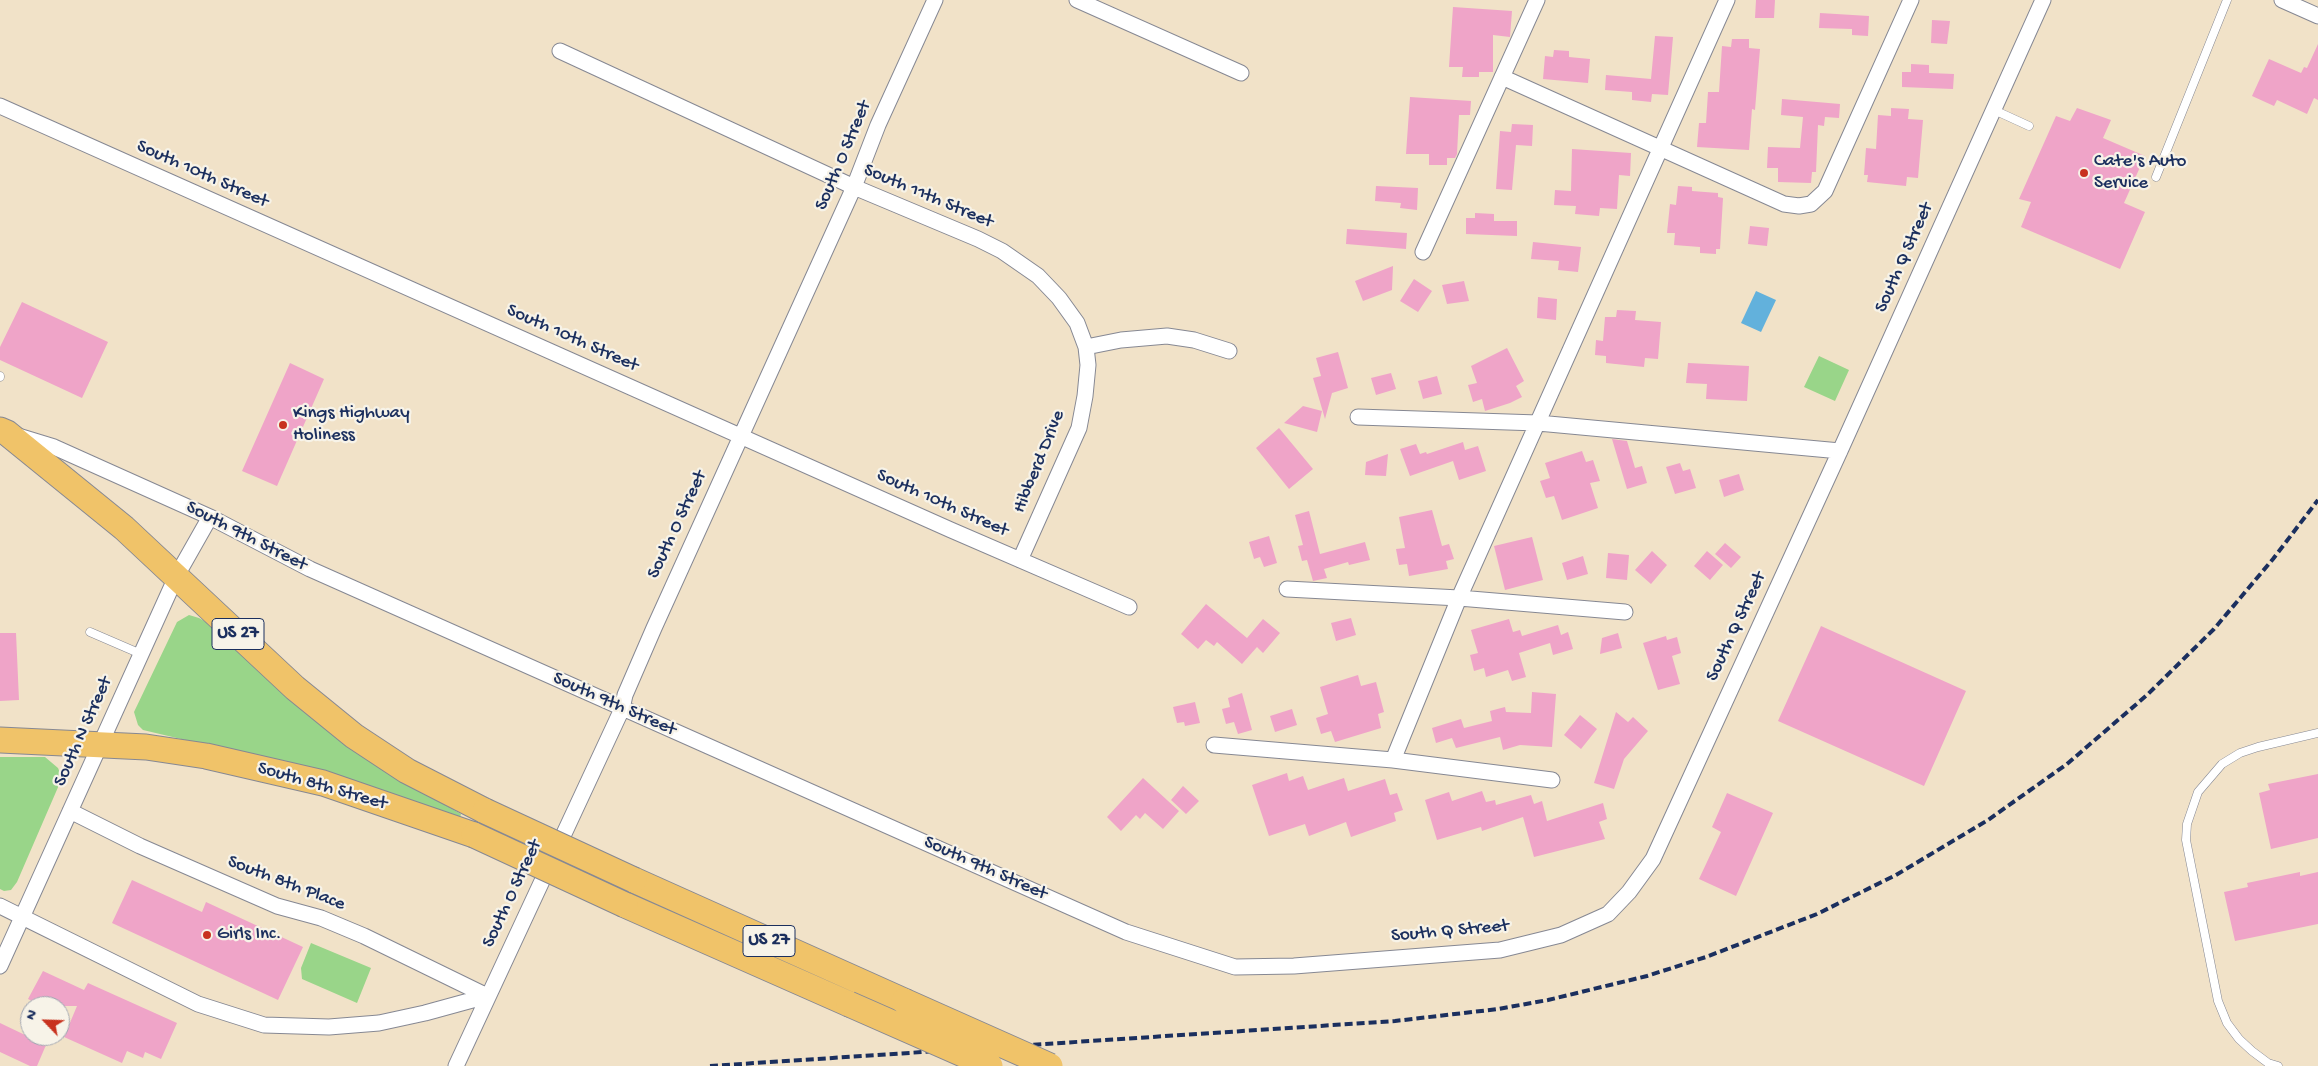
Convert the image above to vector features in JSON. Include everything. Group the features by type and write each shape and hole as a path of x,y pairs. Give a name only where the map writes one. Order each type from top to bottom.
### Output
{"highway":[{"name":"US 27","path":"3,432 124,528 295,688 354,736 407,772 485,811 634,880 1050,1066"},
{"name":"South 8th Street","path":"0,740 146,747 206,756 323,783 474,835 626,905 990,1066"}],"street":[{"name":"South O Street","path":"456,1066 622,709 625,695 654,628 854,186 878,125 935,0"},
{"path":"1078,0 1241,73"},
{"path":"1423,252 1537,0"},
{"path":"1393,760 1459,598 1726,0"},
{"path":"1502,77 1784,204 1799,206 1811,204 1825,192 1911,0"},
{"name":"South Q Street","path":"1235,967 1294,966 1500,950 1561,936 1608,914 1629,892 1653,859 1840,451 2043,0"},
{"path":"2282,0 2318,16"},
{"name":"South 11th Street","path":"560,50 854,186 1002,251 1038,276 1059,298 1077,323 1086,347"},
{"name":"South 10th Street","path":"0,106 1129,607"},
{"path":"1086,347 1121,340 1167,336 1194,340 1229,351"},
{"name":"Hibberd Drive","path":"1020,560 1079,428 1088,365 1086,347"},
{"path":"1358,417 1538,423 1840,451"},
{"name":"South 9th Street","path":"3,432 54,446 210,517 310,569 1126,932 1235,967"},
{"name":"South N Street","path":"0,966 176,577 210,517"},
{"path":"1287,589 1459,598 1625,612"},
{"path":"1214,745 1393,760 1552,780"},
{"name":"South 8th Place","path":"70,811 140,846 277,906 321,918 364,936 487,996"},
{"path":"0,906 198,1004 264,1025 329,1027 379,1023 426,1014 487,996"}],"lane":[{"path":"2156,176 2227,0"},
{"path":"1994,110 2029,126"},
{"path":"90,632 141,654"},
{"path":"2278,1066 2268,1062 2252,1051 2240,1039 2227,1023 2218,1001 2186,840 2186,824 2198,792 2222,764 2258,747 2318,733"}],"green space":[{"path":"1819,356 1849,370 1835,401 1804,387"},
{"path":"189,615 211,625 419,790 461,814 460,818 384,791 312,770 143,730 138,725 134,712 177,622"},
{"path":"0,757 45,757 58,768 62,778 17,882 11,890 4,891 0,889"},
{"path":"311,943 371,968 357,1003 302,979 301,968"}],"water":[{"path":"1756,291 1776,300 1761,332 1741,323"}],"building":[{"path":"1756,0 1775,0 1774,18 1755,18"},
{"path":"1453,7 1512,11 1510,37 1493,35 1493,72 1479,72 1479,77 1462,77 1463,67 1449,67"},
{"path":"1820,13 1869,16 1868,36 1852,35 1852,29 1819,28"},
{"path":"1932,20 1950,21 1947,44 1931,43"},
{"path":"1655,36 1673,37 1668,95 1652,94 1651,102 1632,100 1632,92 1605,90 1606,75 1651,79"},
{"path":"1732,39 1749,39 1749,48 1760,49 1755,110 1752,109 1749,150 1697,147 1699,123 1706,123 1708,92 1719,92 1722,46 1731,47"},
{"path":"2318,44 2318,100 2314,98 2307,114 2277,100 2274,106 2252,96 2269,59 2301,73 2304,67 2307,68"},
{"path":"1554,50 1569,51 1569,57 1590,59 1588,83 1543,79 1545,56 1553,57"},
{"path":"1911,64 1929,65 1929,73 1954,74 1953,89 1902,87 1902,72 1911,72"},
{"path":"1410,97 1471,101 1470,115 1459,115 1457,154 1455,158 1447,158 1447,165 1429,165 1429,154 1406,154"},
{"path":"1782,99 1840,104 1839,118 1825,117 1824,126 1818,125 1816,172 1812,172 1811,183 1778,182 1778,168 1767,168 1768,147 1800,148 1803,117 1781,115"},
{"path":"1891,108 1909,109 1908,119 1923,120 1918,178 1907,177 1906,186 1867,182 1868,175 1864,175 1866,148 1876,149 1878,115 1891,116"},
{"name":"Cate's Auto Service","path":"2077,108 2111,120 2103,138 2145,156 2124,203 2145,212 2120,269 2021,227 2031,202 2019,199 2056,116 2070,121"},
{"path":"1512,124 1533,125 1532,146 1516,145 1512,190 1496,189 1500,131 1511,132"},
{"path":"1572,149 1631,153 1630,176 1619,175 1617,209 1600,208 1599,216 1575,214 1576,206 1554,205 1555,190 1571,191"},
{"path":"1376,186 1418,188 1417,210 1400,208 1401,203 1375,201"},
{"path":"1678,186 1692,187 1692,191 1718,193 1718,197 1723,198 1720,249 1716,249 1716,254 1700,253 1700,247 1674,245 1675,233 1667,233 1670,204 1676,205"},
{"path":"1475,213 1494,214 1494,221 1517,221 1517,236 1466,234 1466,218 1475,218"},
{"path":"1750,226 1769,228 1767,246 1748,244"},
{"path":"1347,229 1407,233 1406,249 1346,244"},
{"path":"1533,242 1581,247 1578,272 1558,270 1559,261 1531,259"},
{"path":"1393,266 1392,290 1363,301 1355,281"},
{"path":"1414,279 1432,291 1418,312 1400,301"},
{"path":"1464,281 1469,301 1447,304 1442,285"},
{"path":"1538,297 1557,299 1556,320 1537,318"},
{"path":"22,302 108,342 82,398 0,360 0,347"},
{"path":"1617,310 1636,311 1635,320 1661,322 1658,359 1645,358 1644,367 1606,363 1606,356 1595,355 1596,340 1603,341 1605,317 1616,317"},
{"path":"1507,348 1524,381 1516,386 1522,397 1485,411 1482,399 1473,402 1468,385 1477,383 1471,366"},
{"path":"1338,352 1348,388 1332,393 1325,419 1313,378 1321,376 1316,358"},
{"name":"Kings Highway Holiness","path":"290,363 324,379 277,486 242,471"},
{"path":"1688,363 1749,366 1747,401 1706,399 1707,384 1686,383"},
{"path":"1391,373 1396,389 1376,395 1371,378"},
{"path":"1437,376 1442,394 1423,399 1418,381"},
{"path":"1303,406 1322,411 1317,432 1284,423"},
{"path":"1279,428 1313,469 1289,489 1256,448"},
{"path":"1612,439 1627,441 1635,468 1642,466 1647,483 1627,489"},
{"path":"1463,442 1465,450 1478,446 1486,471 1459,480 1453,461 1410,476 1400,449 1416,444 1420,454 1426,452 1427,454"},
{"path":"1582,451 1586,462 1593,460 1600,481 1590,483 1598,508 1562,520 1554,496 1546,498 1540,481 1550,478 1545,463"},
{"path":"1388,454 1386,476 1365,475 1366,462"},
{"path":"1680,463 1683,471 1690,469 1696,488 1675,494 1666,467"},
{"path":"1739,474 1744,490 1724,497 1719,480"},
{"path":"1432,510 1442,546 1449,544 1454,559 1446,561 1448,569 1409,576 1407,564 1399,565 1396,549 1405,548 1399,517"},
{"path":"1309,511 1320,554 1365,542 1370,560 1349,565 1348,562 1324,569 1327,578 1313,581 1307,560 1302,561 1298,546 1303,545 1295,515"},
{"path":"1269,536 1277,563 1264,567 1260,557 1254,559 1249,542"},
{"path":"1532,537 1543,580 1505,590 1494,546"},
{"path":"1725,543 1741,557 1731,568 1715,554"},
{"path":"1652,551 1667,565 1651,584 1635,570"},
{"path":"1707,551 1723,565 1710,580 1694,566"},
{"path":"1608,553 1629,555 1627,580 1606,578"},
{"path":"1583,556 1588,574 1567,580 1562,563"},
{"path":"1206,604 1247,638 1263,619 1280,633 1263,653 1257,647 1242,664 1217,642 1214,646 1206,640 1198,649 1181,634"},
{"path":"1351,618 1356,635 1336,641 1331,623"},
{"path":"1509,619 1513,632 1520,630 1522,636 1558,625 1561,635 1568,632 1573,649 1553,655 1550,643 1519,653 1526,677 1512,681 1508,670 1486,677 1484,668 1474,671 1470,655 1478,653 1471,630"},
{"path":"1821,626 1966,691 1924,786 1778,721"},
{"path":"0,633 16,633 19,700 0,701"},
{"path":"1618,633 1622,648 1600,654 1602,638"},
{"path":"1666,636 1667,640 1677,637 1681,653 1672,656 1680,684 1658,690 1643,643"},
{"path":"1358,675 1361,686 1376,682 1384,712 1378,714 1381,728 1335,742 1331,731 1321,734 1316,718 1328,714 1320,687"},
{"path":"1532,692 1556,694 1552,747 1520,745 1503,750 1500,737 1456,748 1452,738 1436,743 1432,728 1461,719 1464,728 1492,721 1490,711 1505,707 1506,712 1531,713"},
{"path":"1242,693 1252,730 1238,734 1234,722 1226,724 1222,709 1230,707 1228,698"},
{"path":"1195,702 1200,723 1185,726 1184,722 1177,723 1173,707"},
{"path":"1292,709 1297,725 1275,732 1270,716"},
{"path":"1616,712 1628,722 1633,717 1648,731 1624,759 1614,789 1594,783"},
{"path":"1580,715 1597,729 1581,749 1564,735"},
{"path":"1287,773 1289,781 1303,776 1308,790 1344,778 1348,791 1385,779 1390,795 1397,793 1403,810 1394,813 1396,821 1351,837 1346,822 1309,836 1305,824 1269,836 1252,785"},
{"path":"2318,774 2318,838 2271,849 2259,793 2270,790 2268,784"},
{"path":"1143,778 1179,811 1163,829 1145,813 1140,819 1136,815 1121,831 1107,817"},
{"path":"1183,786 1199,801 1186,814 1171,800"},
{"path":"1482,791 1486,802 1495,800 1496,805 1531,795 1534,804 1542,801 1547,821 1603,803 1607,819 1599,822 1605,839 1534,857 1523,817 1482,831 1481,827 1437,840 1425,800 1449,792 1452,801"},
{"path":"1727,793 1773,813 1736,896 1699,879 1721,832 1712,827"},
{"path":"2300,872 2300,876 2318,872 2318,924 2235,941 2224,892 2248,887 2247,883"},
{"name":"Girls Inc.","path":"132,880 202,912 206,902 303,947 278,1000 112,923"},
{"path":"43,971 84,990 88,983 177,1023 161,1059 145,1052 143,1058 127,1051 122,1063 70,1040 70,1023 77,1006 70,1006 70,996 30,996"},
{"path":"0,1023 20,1033 20,1046 46,1046 37,1066 30,1066 0,1052"}],"railway":[{"path":"710,1066 1395,1021 1498,1009 1548,1000 1647,976 1706,957 1817,914 1896,875 1988,820 2067,764 2147,695 2214,629 2273,559 2318,500"}],"place":[{"name":"Cate's Auto Service","path":"2084,173"},
{"name":"Kings Highway Holiness","path":"283,425"},
{"name":"Girls Inc.","path":"207,935"}]}
